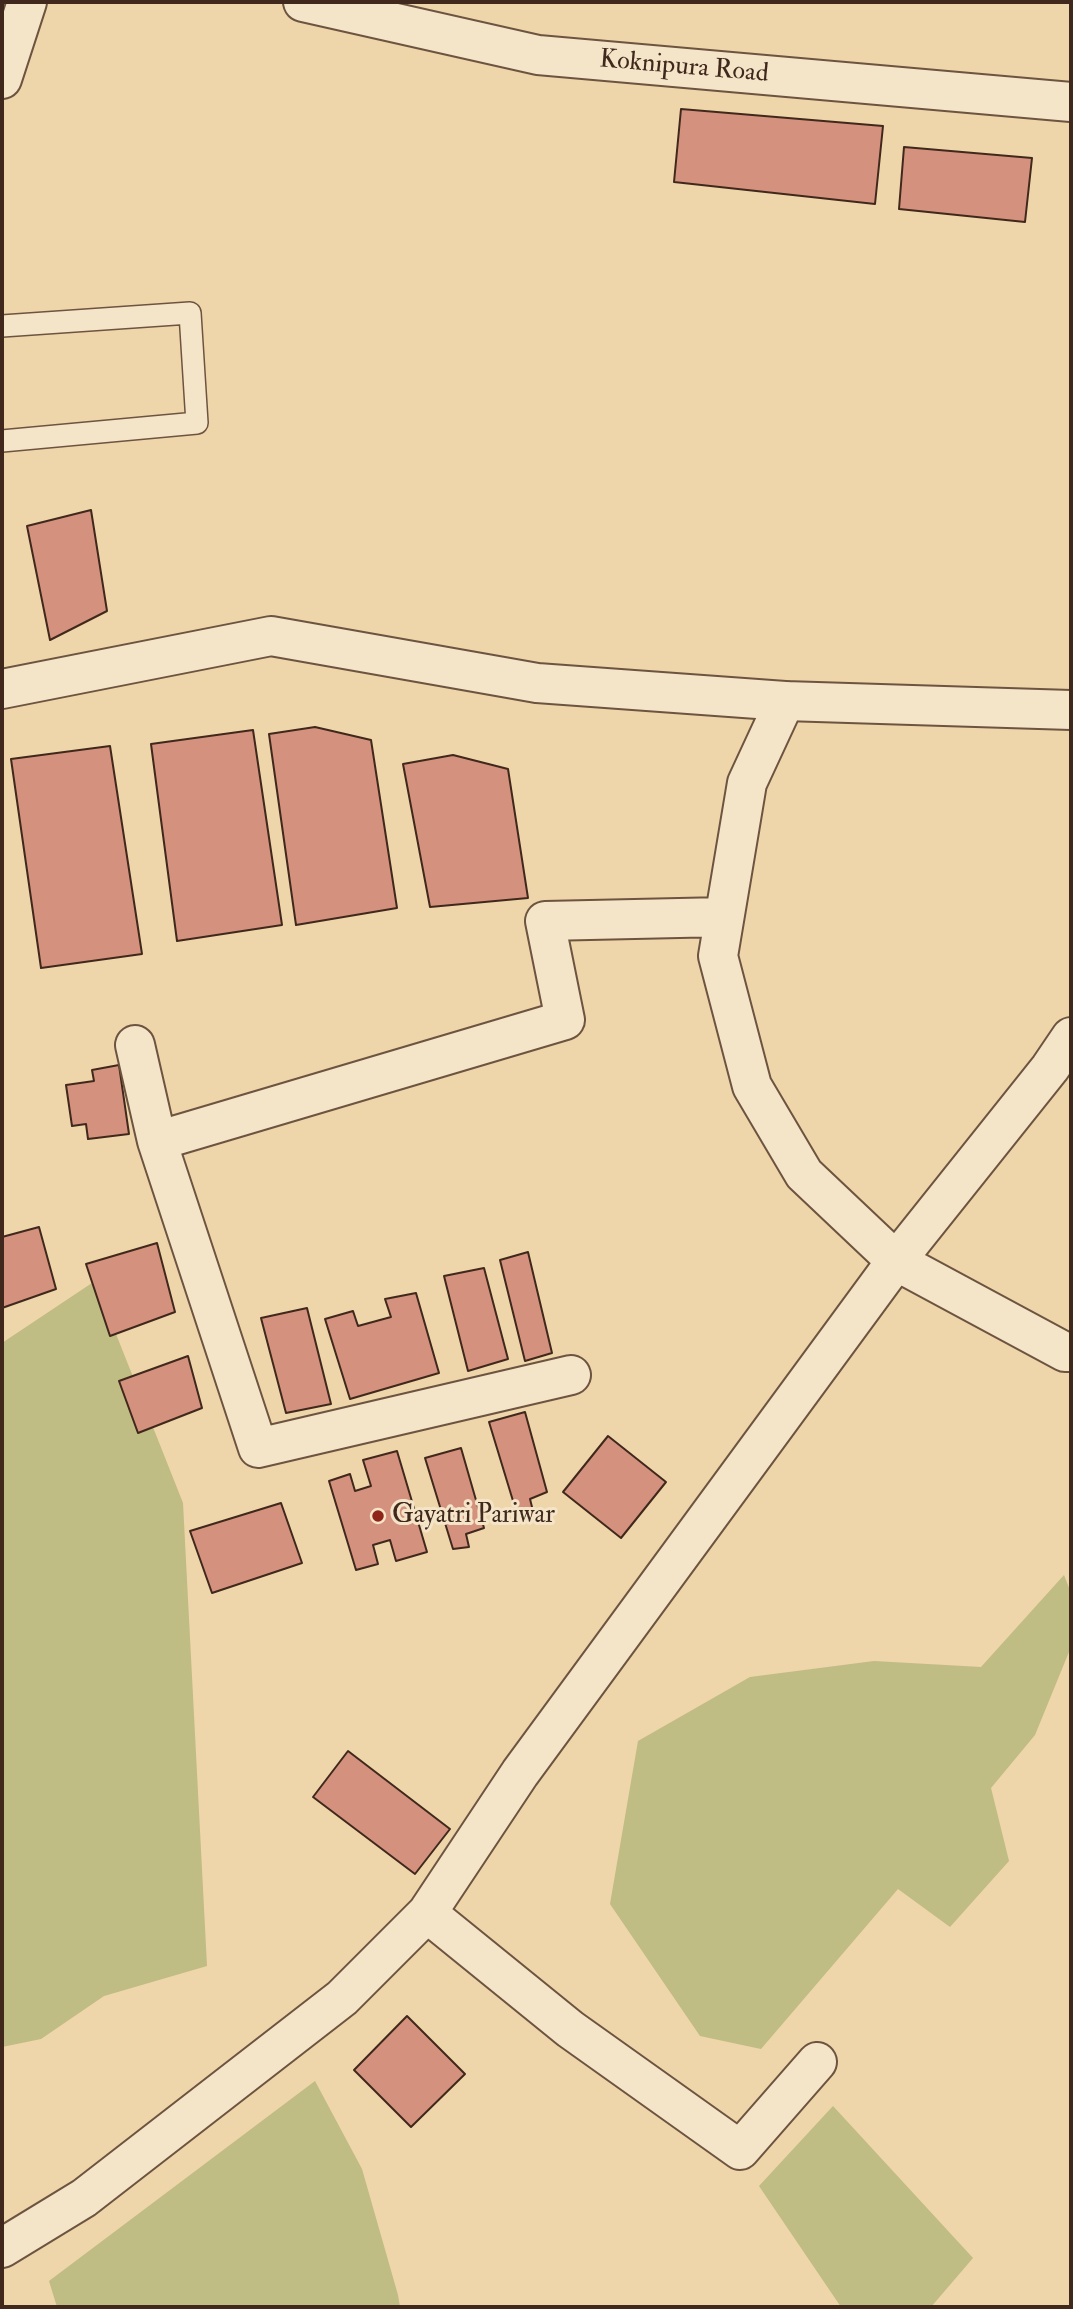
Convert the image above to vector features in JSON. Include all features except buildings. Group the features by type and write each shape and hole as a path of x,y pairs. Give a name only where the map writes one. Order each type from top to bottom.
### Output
{"street":[{"path":"2,79 27,2"},
{"name":"Koknipura Road","path":"303,2 538,55 1071,102"},
{"path":"2,689 271,636 537,684 785,701 1071,710"},
{"path":"785,701 747,783 718,956 752,1086 804,1174 896,1261 1065,1352 1071,1352"},
{"path":"157,1141 565,1020 545,921 724,917"},
{"path":"2,2248 84,2198 342,1998 427,1913 520,1773 896,1261 1050,1068 1071,1037"},
{"path":"135,1045 157,1141 258,1448 571,1375"},
{"path":"427,1913 570,2029 740,2150 817,2062"}],"lane":[{"path":"2,326 190,313 197,423 2,441"}],"shaded area":[{"path":"95,1281 183,1503 207,1966 104,1996 41,2039 2,2047 2,1343"},
{"path":"1064,1575 1071,1593 1071,1647 1035,1735 991,1788 1009,1861 950,1927 898,1889 761,2049 700,2036 610,1904 638,1741 750,1677 874,1661 981,1667"},
{"path":"315,2081 362,2169 400,2307 57,2307 49,2281"},
{"path":"833,2106 973,2258 931,2307 841,2307 759,2186"}],"place":[{"name":"Gayatri Pariwar","path":"378,1516"}]}
